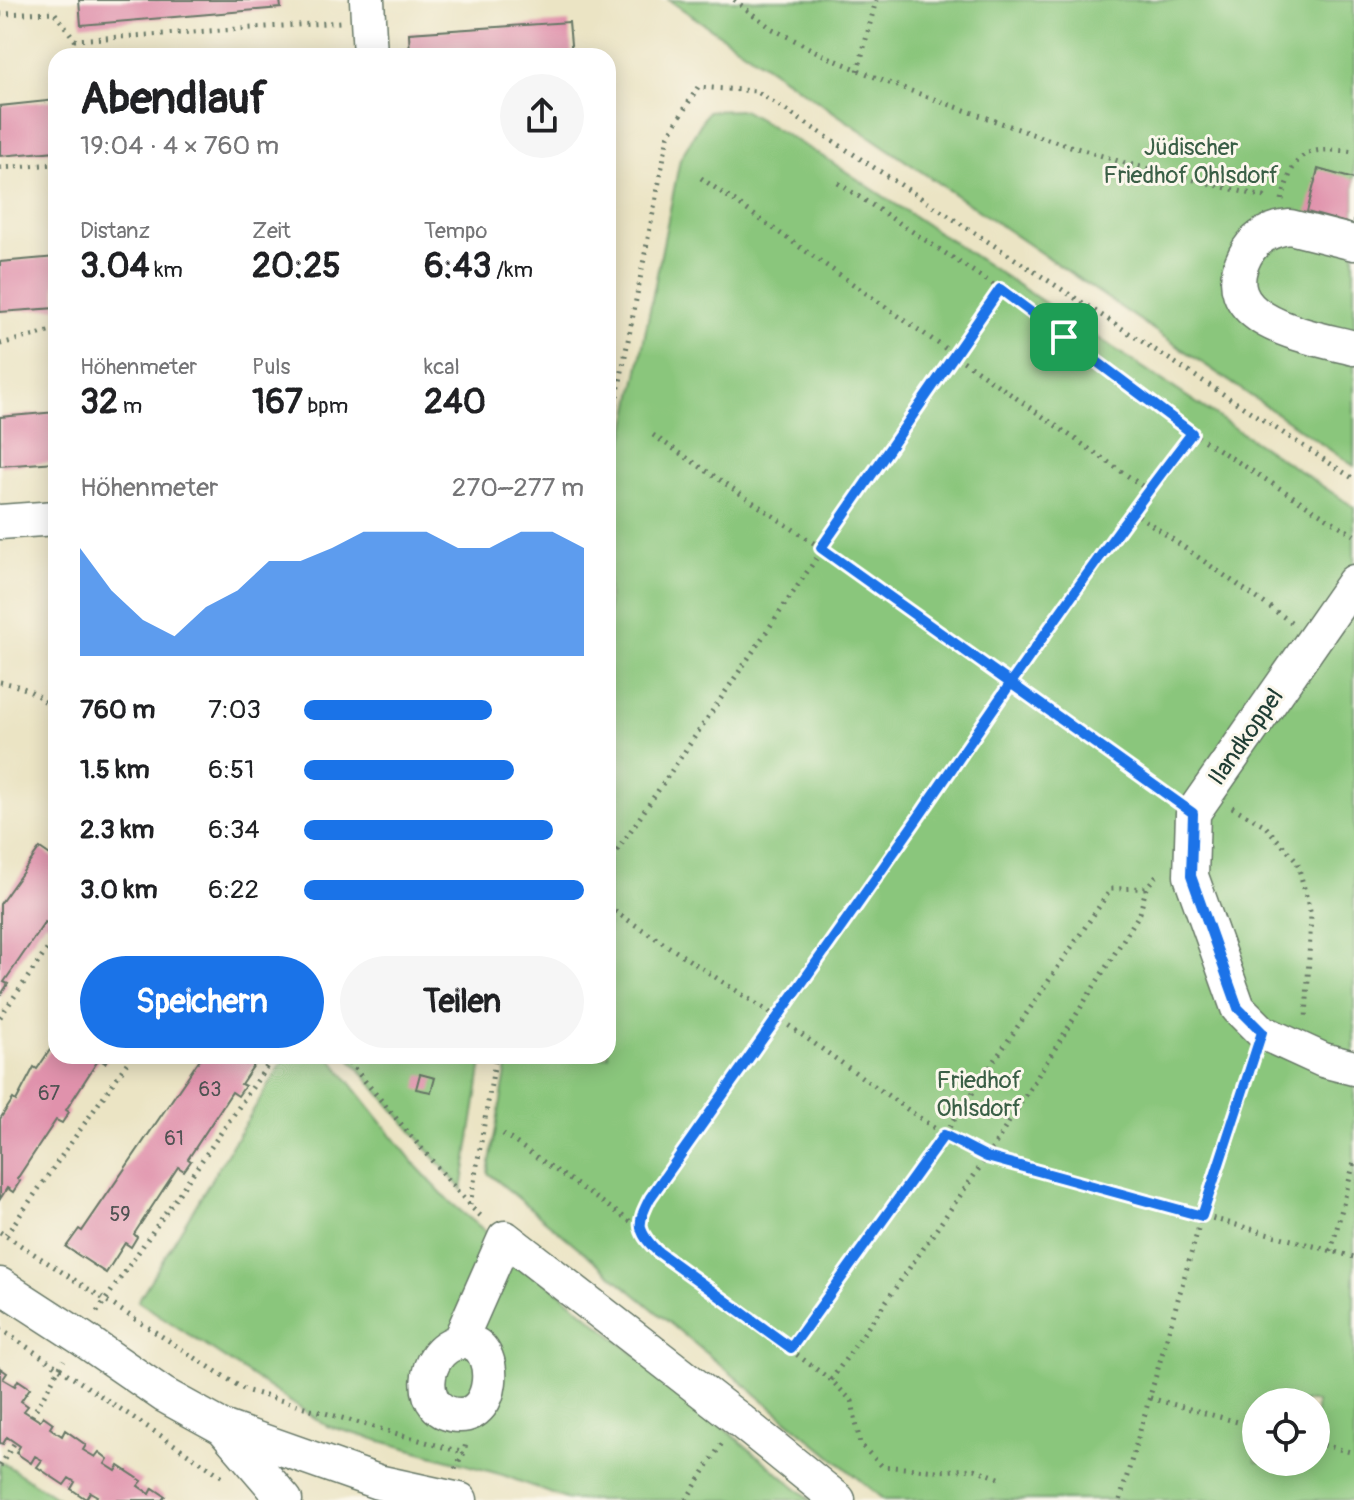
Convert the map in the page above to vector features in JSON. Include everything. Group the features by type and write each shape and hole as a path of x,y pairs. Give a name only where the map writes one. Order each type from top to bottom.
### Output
{"street":[{"path":"368,10 370,48"},
{"path":"1354,243 1285,218 1250,247 1240,273 1243,297 1249,308 1265,322 1354,348"},
{"path":"0,522 48,519"},
{"name":"Ilandkoppel","path":"1197,813 1354,582"},
{"path":"1197,813 1191,876 1238,1008 1262,1032 1323,1060 1354,1068"},
{"path":"459,1342 505,1238 838,1500"},
{"path":"0,1285 164,1395 222,1427 386,1492 450,1498"},
{"path":"459,1342 473,1343 484,1354 487,1364 488,1390 480,1408 471,1413 446,1412 437,1407 428,1391 433,1361 445,1347 459,1342"},
{"path":"222,1427 285,1500"}],"path":[{"path":"734,0 771,28 858,71 1035,135 1125,163 1264,197 1285,218"},
{"path":"858,71 876,0"},
{"path":"0,14 54,12 75,40 368,10"},
{"path":"616,402 668,136 698,87 756,91 1354,479"},
{"path":"1285,218 1293,166 1308,151 1330,149 1354,152"},
{"path":"0,168 48,165"},
{"path":"701,178 1148,490"},
{"path":"838,183 1000,289 1192,433 1354,535"},
{"path":"616,852 1000,289"},
{"path":"0,344 48,332"},
{"path":"999,1478 975,1469 937,1471 882,1466 860,1444 852,1401 791,1348 657,1251 644,1238 640,1228 642,1215 650,1198 1132,511 1192,433"},
{"path":"653,435 821,548 1010,685 1197,813 1264,825 1297,861 1311,915 1303,1051"},
{"path":"1132,511 1314,639"},
{"path":"0,682 31,690 48,702"},
{"path":"831,1380 987,1157 1140,913 1146,888 1197,813"},
{"path":"791,1348 944,1135 1111,889 1146,888"},
{"path":"616,912 778,1018 944,1135 987,1157 1354,1257"},
{"path":"0,1017 48,948"},
{"path":"1120,1500 1202,1216 1262,1032"},
{"path":"126,1064 3,1234 245,1390 464,1453"},
{"path":"32,1416 58,1368 269,1064"},
{"path":"351,1064 470,1206 505,1238"},
{"path":"470,1206 495,1064"},
{"path":"503,1134 640,1228"},
{"path":"1331,1251 1354,1162"},
{"path":"0,1329 231,1482"},
{"path":"1150,1398 1242,1423"},
{"path":"450,1498 464,1453 471,1413"},
{"path":"686,1500 737,1418"},
{"path":"0,1466 15,1442"},
{"path":"1330,1447 1354,1453"}],"green space":[{"name":"Jüdischer Friedhof Ohlsdorf","path":"669,0 1354,0 1354,466"},
{"name":"Friedhof Ohlsdorf","path":"743,110 827,159 1354,507 1354,1500 884,1500 488,1173 508,1064 616,1064 616,480 680,159 708,111"},
{"path":"281,1064 335,1064 418,1168 450,1202 811,1500 568,1500 503,1475 327,1426 138,1301"},
{"path":"355,1064 482,1064 462,1190"},
{"path":"0,1461 60,1500 0,1500"}],"building":[{"path":"79,0 280,0 281,8 81,25"},
{"path":"569,22 571,48 410,48 409,33"},
{"path":"48,101 48,152 0,156 0,106"},
{"path":"1318,169 1354,179 1354,225 1307,212"},
{"path":"48,258 48,309 0,312 0,262"},
{"path":"48,413 48,463 0,466 0,417"},
{"path":"40,848 48,854 48,924 45,922 4,982 8,984 0,996 0,904"},
{"path":"48,1053 48,1064 96,1064 66,1110 69,1112 62,1123 56,1120 17,1179 20,1181 13,1192 7,1188 0,1199 0,1119 13,1099 16,1101 34,1067 37,1069"},
{"path":"197,1064 255,1064 241,1084 245,1086 238,1096 232,1092 188,1159 191,1161 184,1171 178,1167 134,1234 137,1237 131,1247 125,1243 106,1273 66,1247 79,1229 82,1231"},
{"path":"420,1074 435,1078 431,1092 416,1089"},
{"path":"0,1368 7,1373 3,1379 15,1386 18,1380 30,1388 21,1401 28,1406 24,1411 40,1421 43,1416 53,1423 50,1428 62,1436 65,1430 86,1445 83,1450 95,1457 99,1452 108,1459 105,1464 116,1471 119,1466 142,1481 138,1486 150,1494 153,1488 165,1496 162,1500 94,1500 97,1496 90,1492 86,1499 71,1489 75,1482 69,1478 64,1485 37,1467 42,1460 35,1456 31,1463 16,1453 20,1446 7,1437 3,1444 0,1443"}],"route":[{"path":"1064,337 1000,289 821,548 1010,685 1193,813 1191,876 1238,1008 1262,1032 1202,1216 987,1157 944,1135 791,1348 657,1251 644,1238 640,1228 642,1215 650,1198 895,850 1010,685 1132,511 1192,433 1064,337"}]}
